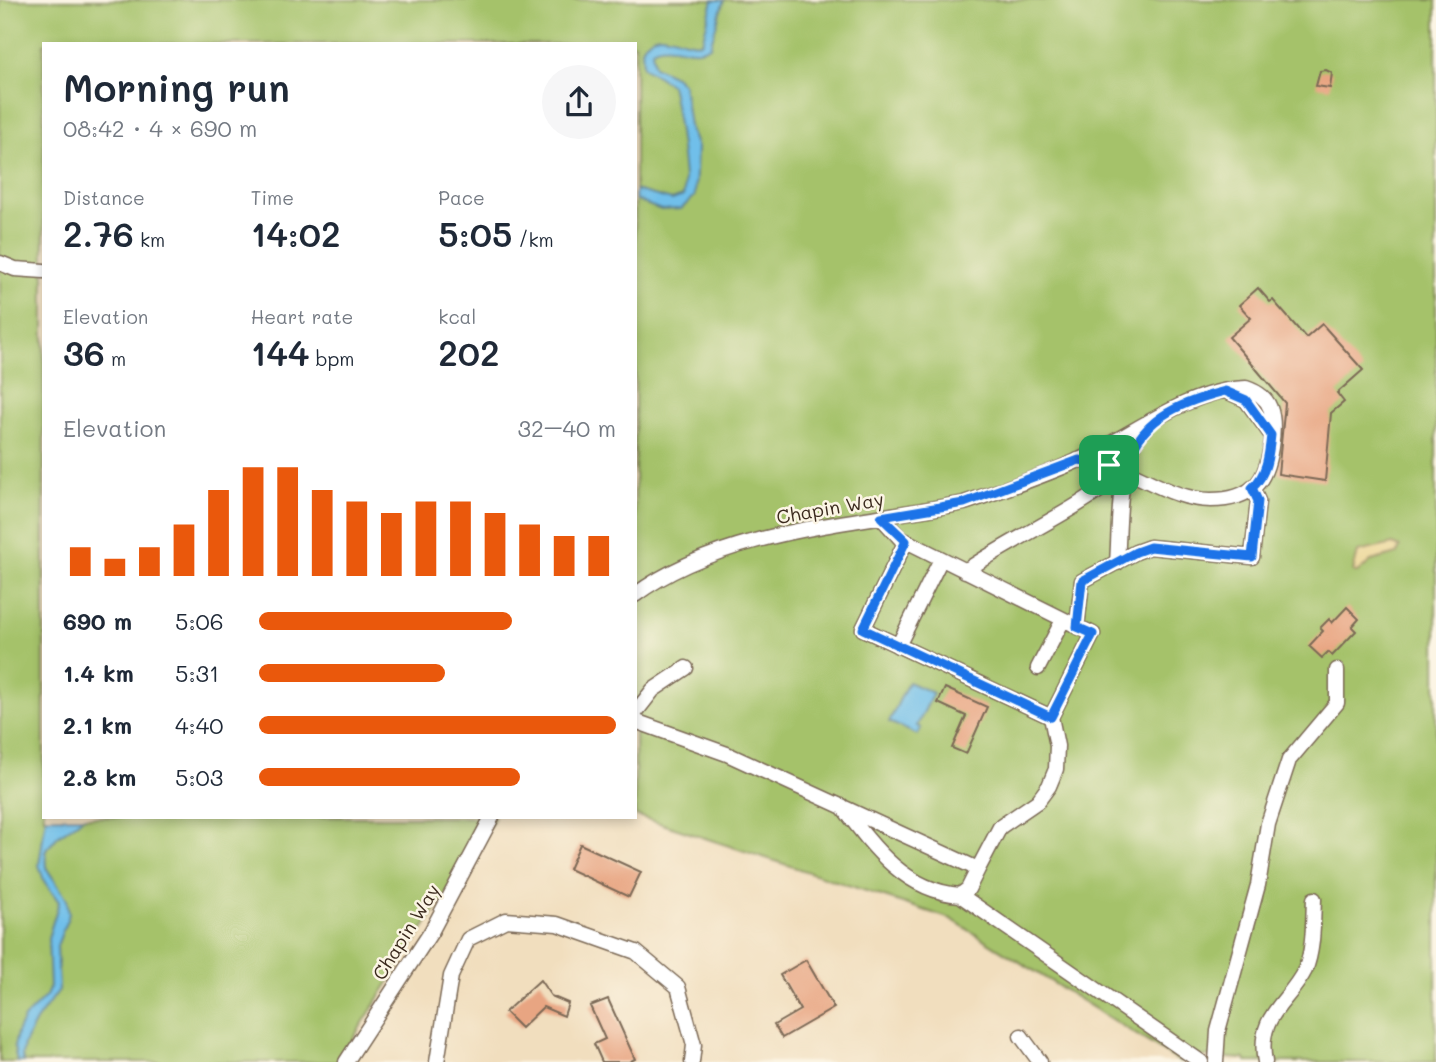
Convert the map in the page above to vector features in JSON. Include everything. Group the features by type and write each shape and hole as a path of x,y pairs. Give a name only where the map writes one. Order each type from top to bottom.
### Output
{"street":[{"path":"0,263 15,269 42,271"},
{"path":"1079,460 1109,465 1125,471 1190,498 1224,499 1252,488 1259,482 1265,467 1272,420 1264,399 1245,388 1205,396 1156,420 1138,438 1125,471 1117,563"},
{"name":"Chapin Way","path":"637,594 677,570 722,551 881,517 964,503 1079,460 1156,420"},
{"path":"965,571 1019,536 1090,498 1125,471"},
{"path":"1077,627 1082,581 1136,552 1150,547 1252,557 1258,501 1252,488"},
{"path":"881,517 906,541 1093,634 1051,717 1057,746 1056,769 1049,786 1038,801 1000,827 968,889 960,895"},
{"path":"906,541 863,629 1051,717"},
{"path":"898,646 941,559"},
{"path":"1038,668 1063,620"},
{"path":"637,710 653,690 686,668"},
{"path":"1216,1062 1218,1031 1258,885 1268,824 1289,760 1337,703 1336,670"},
{"path":"637,722 727,754 978,869"},
{"path":"842,806 868,841 903,874 941,894 960,895 1201,1062"},
{"name":"Chapin Way","path":"346,1062 430,932 491,819"},
{"path":"1265,1062 1262,1044 1277,1005 1305,969 1314,898"},
{"path":"437,1062 452,976 468,939 506,920 557,924 636,952 678,987 694,1045 692,1062"},
{"path":"1021,1036 1040,1062"}],"green space":[{"path":"0,0 1436,0 1436,1062 1246,1062 1245,1059 1180,1055 1180,1062 951,919 637,816 637,42 42,42 42,819 494,819 338,1062 0,1062"}],"sand":[{"path":"1393,544 1400,547 1397,554 1371,561 1357,573 1353,571 1358,552"}],"water":[{"path":"713,0 724,0 710,46 695,50 666,46 652,50 654,66 675,76 683,84 689,126 697,148 695,196 681,209 661,210 637,201 637,191 672,200 683,196 684,176 680,142 671,85 643,67 642,49 648,40 662,35 694,43 702,42"},
{"path":"908,682 933,693 917,726 921,728 918,735 889,722"},
{"path":"46,819 81,819 58,836 46,850 47,869 67,899 69,914 57,946 59,990 36,1021 24,1044 24,1062 17,1062 14,1047 17,1033 24,1018 46,996 50,987 48,938 59,902 44,881 39,865"}],"building":[{"path":"1320,71 1332,73 1330,88 1316,86"},
{"path":"1258,288 1270,302 1273,300 1306,338 1322,324 1363,370 1337,393 1344,402 1331,413 1325,481 1278,474 1285,403 1229,337 1251,318 1239,305"},
{"path":"1347,607 1359,619 1352,627 1356,631 1332,656 1328,652 1322,658 1309,646 1323,631 1320,628 1329,619 1332,623"},
{"path":"945,688 987,707 966,754 952,748 966,716 938,703"},
{"path":"580,844 641,872 629,897 569,869"},
{"path":"806,960 834,1008 782,1038 774,1025 800,1010 780,975"},
{"path":"540,980 551,996 568,1003 564,1016 543,1007 521,1028 505,1012"},
{"path":"608,999 635,1059 629,1062 602,1062 594,1044 605,1039 590,1006"}],"route":[{"path":"1225,391 1240,395 1254,407 1271,435 1265,467 1259,482 1252,488 1258,501 1252,557 1150,547 1082,581 1077,627 1093,634 1051,717 863,629 906,541 881,517 964,503 1079,460 1109,465 1125,471 1141,432 1156,420 1205,396 1225,391"}]}
